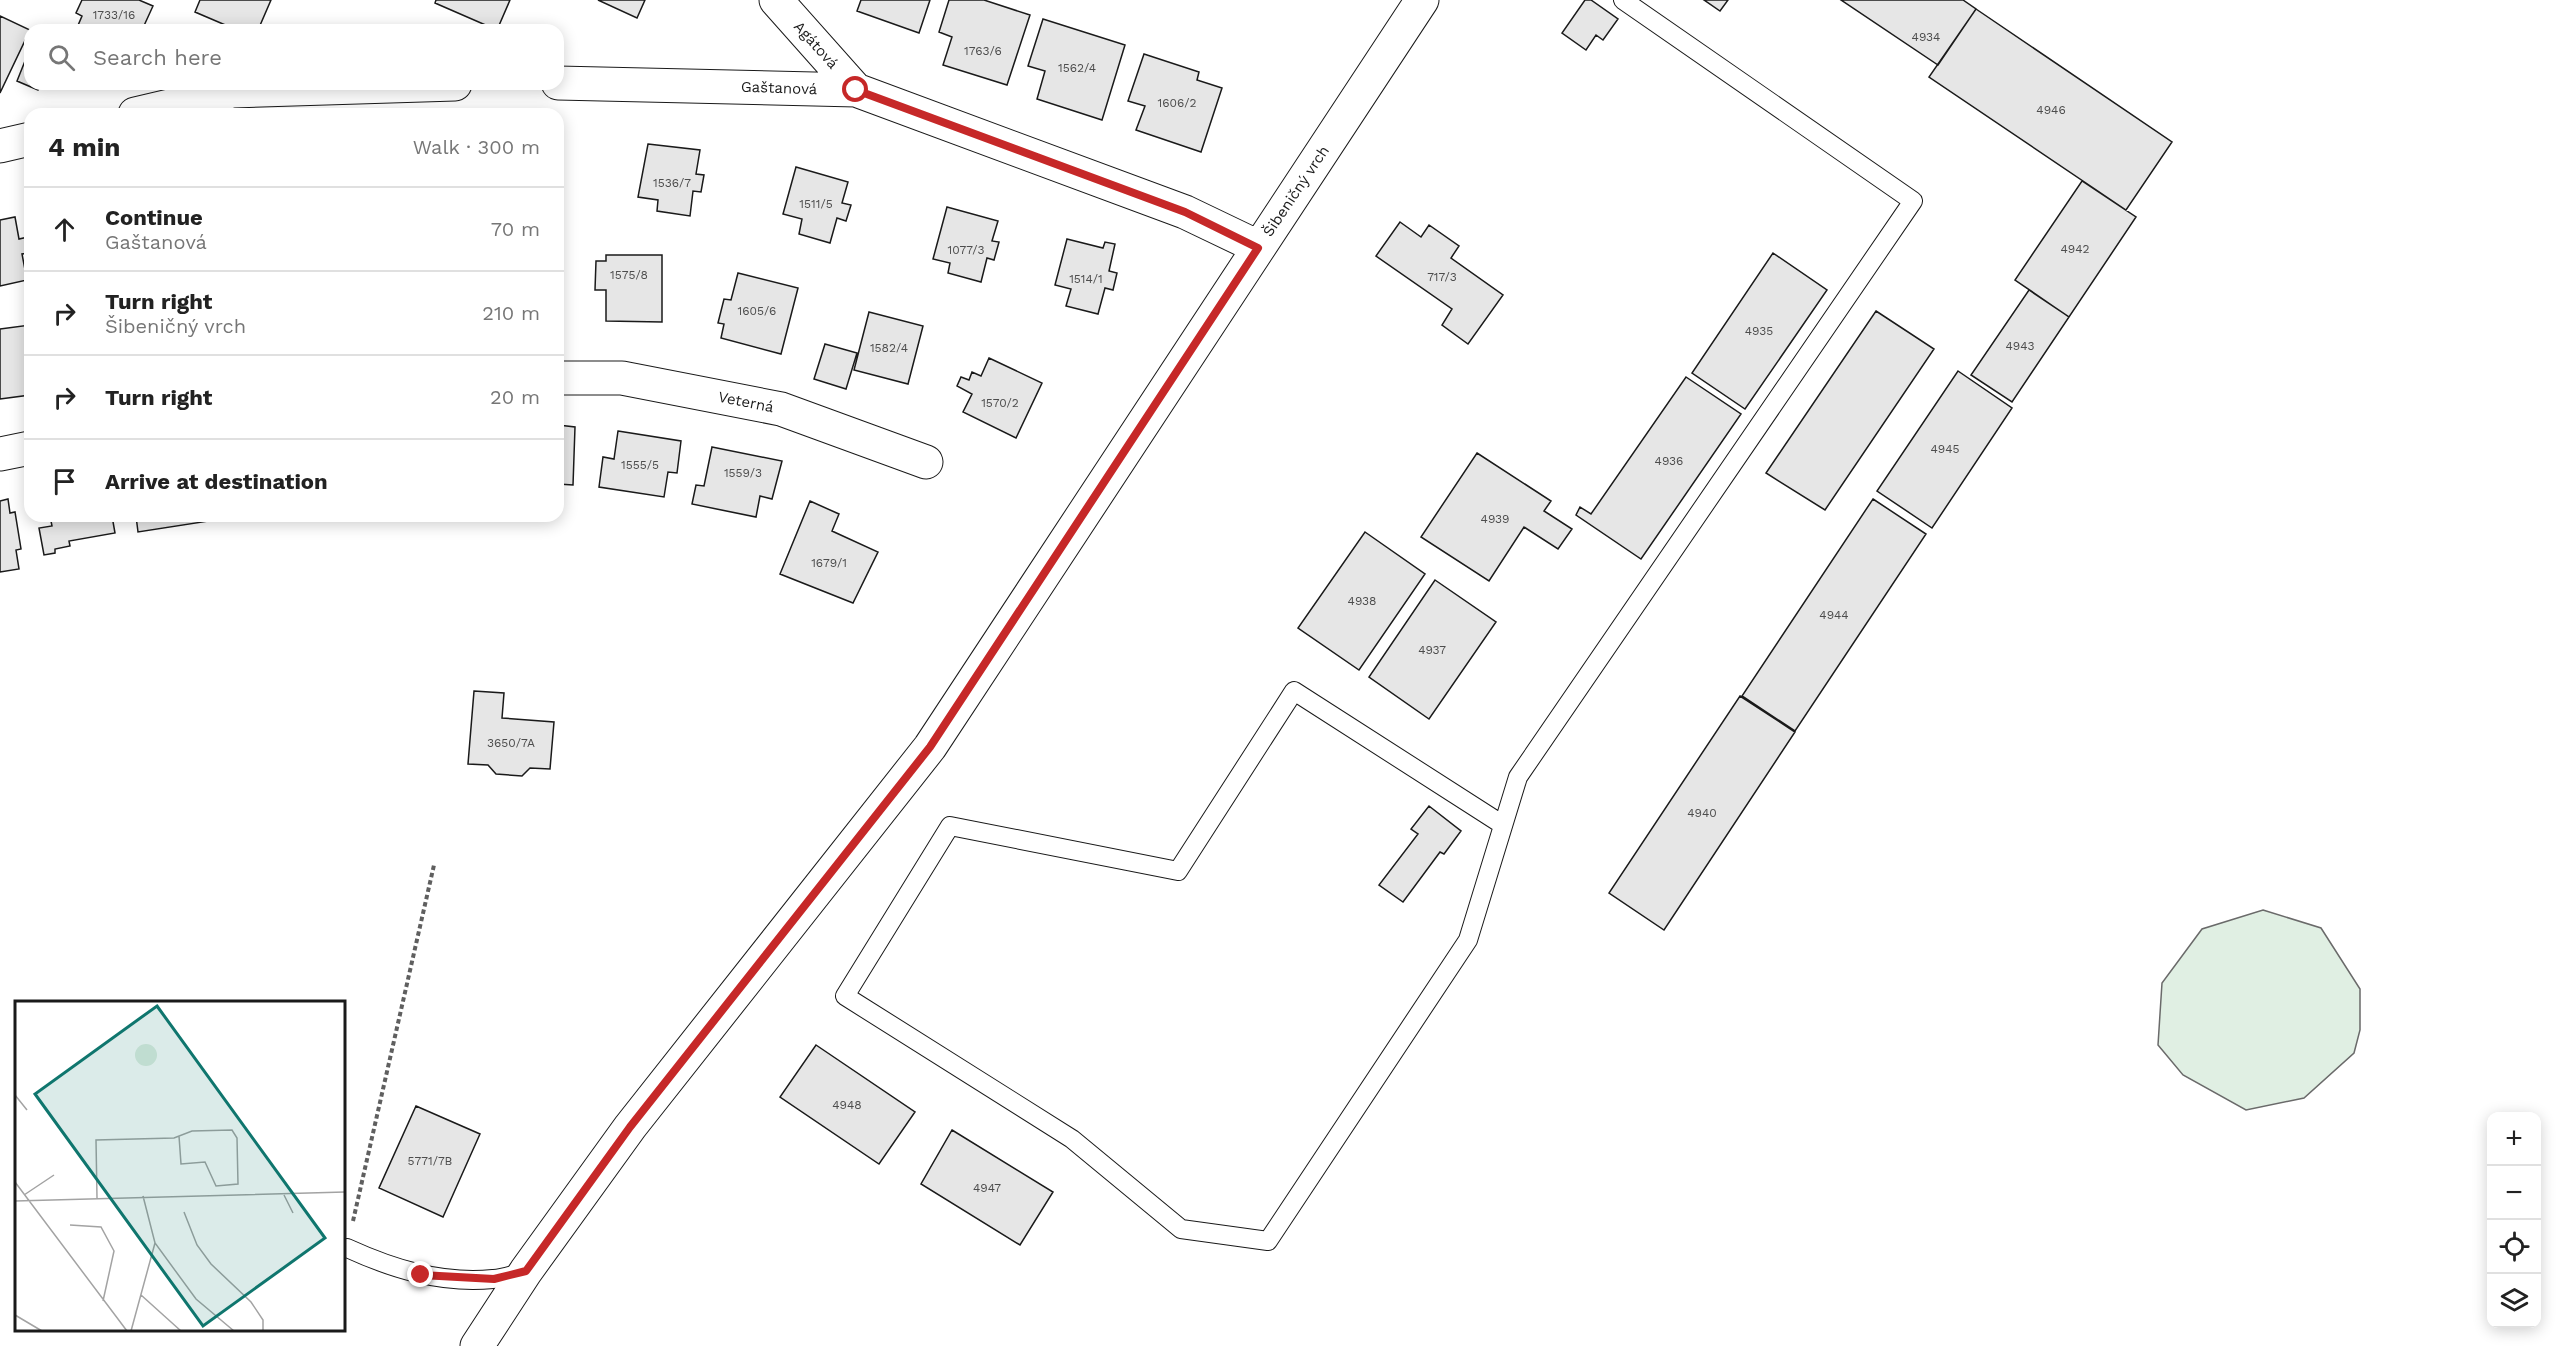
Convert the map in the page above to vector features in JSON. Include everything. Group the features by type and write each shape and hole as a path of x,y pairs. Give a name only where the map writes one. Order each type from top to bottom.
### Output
{"street":[{"name":"Agátová","path":"776,0 856,90"},
{"name":"Šibeničný vrch","path":"477,1346 526,1271 630,1127 930,747 1422,0"},
{"name":"Gaštanová","path":"564,83 856,90 1185,212 1258,248"},
{"path":"161,108 233,91 265,90"},
{"path":"0,146 24,140"},
{"name":"Veterná","path":"564,378 622,378 781,409 926,462"},
{"path":"0,454 24,449"}],"lane":[{"path":"1503,825 1294,691 1178,871 950,826 845,996 1072,1139 1181,1230 1268,1241 1468,940 1518,777 1913,201 1623,0"},
{"path":"347,1248 388,1266 421,1275 494,1279 526,1271"}],"path":[{"path":"347,1248 435,865"}],"green space":[{"path":"2263,910 2321,928 2360,989 2360,1030 2354,1053 2304,1098 2246,1110 2183,1075 2158,1045 2162,983 2202,929"}],"building":[{"path":"82,0 139,0 153,6 145,24 79,24 82,16 76,13"},
{"path":"200,0 271,0 261,24 223,24 195,12"},
{"path":"436,0 510,0 500,24 483,24 435,3"},
{"path":"598,0 645,0 637,18"},
{"path":"861,0 930,0 919,33 857,11"},
{"path":"949,0 984,0 1030,15 1007,85 943,65 952,37 939,32"},
{"path":"1585,0 1591,0 1618,19 1603,40 1596,35 1586,50 1562,33"},
{"path":"1704,0 1728,0 1720,11"},
{"path":"1841,0 1963,0 1976,9 1938,65"},
{"path":"1976,9 2172,142 2126,210 1929,77"},
{"path":"0,16 24,27 24,43 0,93"},
{"path":"1043,19 1125,45 1102,120 1037,99 1045,71 1028,66"},
{"path":"1144,54 1199,72 1197,80 1222,88 1201,152 1136,130 1145,106 1128,101"},
{"path":"24,64 24,84 17,81"},
{"path":"648,144 700,150 696,174 704,175 701,192 693,191 690,216 657,211 658,200 638,197"},
{"path":"796,167 848,182 842,203 851,205 846,221 837,218 830,243 799,234 802,219 783,214"},
{"path":"2082,181 2136,217 2069,317 2015,280"},
{"path":"947,207 998,221 992,241 999,242 994,260 987,258 981,282 948,273 950,263 933,259"},
{"path":"15,217 19,239 24,238 24,254 22,254 24,281 0,286 0,220"},
{"path":"1400,222 1421,237 1429,225 1459,246 1451,258 1503,295 1468,344 1442,325 1452,309 1376,256"},
{"path":"1067,239 1103,248 1105,242 1115,244 1109,271 1117,273 1113,290 1105,288 1098,314 1066,306 1071,289 1055,285"},
{"path":"1773,253 1827,290 1745,409 1692,373"},
{"path":"606,255 662,255 662,322 606,321 606,290 595,290 596,261 606,261"},
{"path":"738,273 798,288 781,354 721,338 724,324 718,323 724,299 731,300"},
{"path":"2029,290 2069,317 2012,402 1971,375"},
{"path":"1876,311 1934,349 1825,510 1766,473"},
{"path":"869,312 923,326 908,384 854,370"},
{"path":"24,326 24,396 0,399 0,329"},
{"path":"825,344 857,353 846,389 814,379"},
{"path":"989,358 1042,383 1016,438 963,412 972,394 957,386 961,377 969,380 972,372 981,376"},
{"path":"1958,371 2012,408 1932,528 1877,491"},
{"path":"1686,377 1741,414 1641,559 1576,515 1580,507 1591,514"},
{"path":"564,426 575,427 573,485 564,484"},
{"path":"618,431 681,441 677,473 668,472 664,497 599,487 603,457 614,459"},
{"path":"712,447 782,461 772,499 760,496 756,517 692,504 696,485 704,486"},
{"path":"1477,453 1551,501 1544,511 1572,529 1558,549 1524,527 1489,581 1421,537"},
{"path":"8,499 10,513 15,512 21,549 16,550 19,569 0,572 0,501"},
{"path":"1873,499 1926,534 1795,731 1742,696"},
{"path":"810,501 839,514 832,531 878,552 853,603 780,574"},
{"path":"51,522 113,522 115,533 69,541 70,546 55,549 55,553 44,555 39,528 52,526"},
{"path":"137,522 203,522 138,532"},
{"path":"1365,532 1425,574 1359,670 1298,628"},
{"path":"1435,580 1496,622 1429,719 1369,677"},
{"path":"474,691 504,693 502,718 554,722 550,769 530,768 522,776 496,774 488,765 468,764"},
{"path":"1740,696 1795,732 1664,930 1609,893"},
{"path":"1429,806 1461,831 1444,854 1440,852 1403,902 1379,885 1418,834 1411,829"},
{"path":"816,1045 915,1112 879,1164 780,1097"},
{"path":"416,1106 480,1134 443,1217 379,1188"},
{"path":"952,1130 1053,1192 1020,1245 921,1184"}],"route":[{"path":"421,1275 494,1279 526,1271 630,1127 930,747 1258,248 1185,212 856,90"}]}
